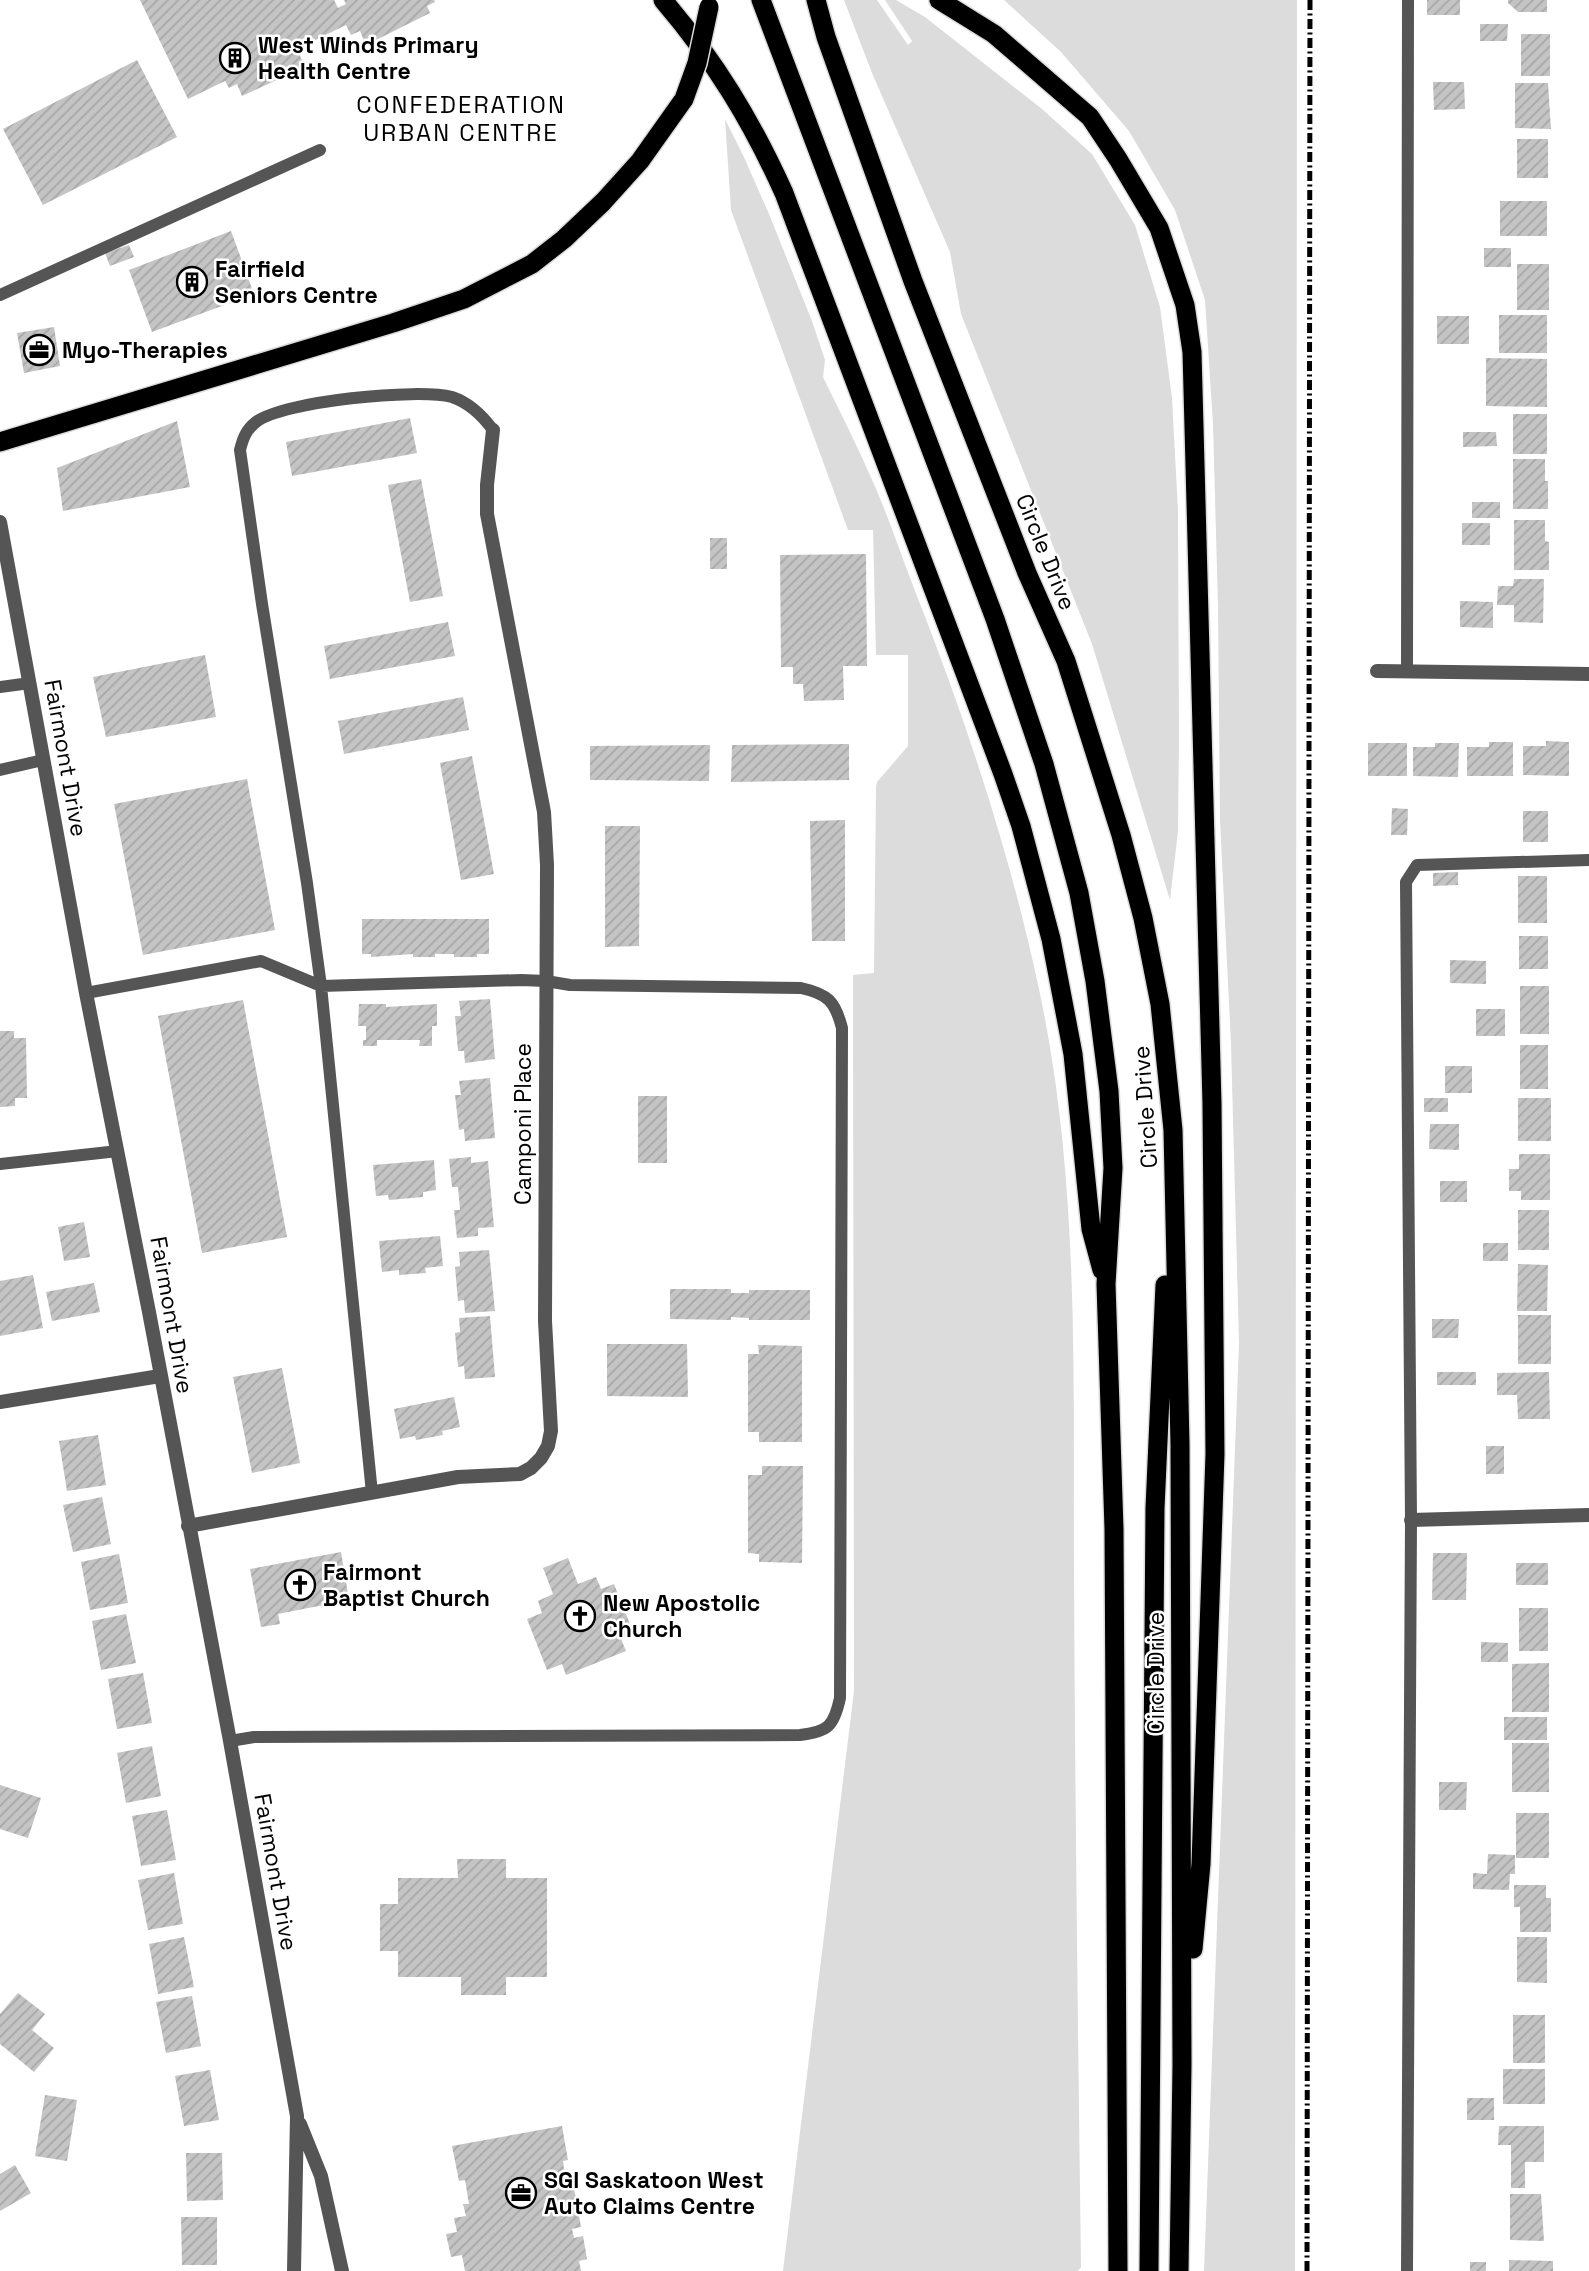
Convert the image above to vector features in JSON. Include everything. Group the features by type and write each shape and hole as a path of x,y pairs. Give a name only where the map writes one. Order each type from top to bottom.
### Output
{"highway":[{"path":"663,0 720,72 757,135 780,183 1021,826 1051,939 1073,1054 1091,1229 1106,1284"},
{"name":"Circle Drive","path":"761,0 995,619 1059,817 1086,933 1108,1091 1113,1168 1106,1284 1114,1543 1118,2271"},
{"name":"Circle Drive","path":"816,0 826,37 913,281 1027,573 1066,661 1140,906 1166,1039 1174,1160 1180,1444 1182,2065 1179,2271"},
{"path":"939,0 994,34 1090,117 1159,228 1185,305 1192,352 1212,1104 1215,1454 1201,1864 1182,2065"},
{"path":"0,442 393,323 464,299 532,264 564,239 603,202 640,161 684,99 697,63 710,4"},
{"path":"1149,2271 1155,1508 1162,1330 1174,1160"},
{"path":"1104,2271 1118,2225"}],"street":[{"name":"Camponi Place","path":"188,1526 458,1477 520,1474 541,1458 548,1446 551,1431 545,1321 547,865 544,812 487,514 487,485 494,430"},
{"name":"Fairmont Drive","path":"0,522 86,993 230,1741 297,2116 295,2271"},
{"path":"1377,671 1589,674"},
{"path":"0,1402 160,1376"},
{"path":"1411,1520 1589,1515"},
{"name":"Fairmont Drive","path":"297,2116 321,2176 342,2271"}],"lane":[{"path":"1408,0 1408,672"},
{"path":"0,295 320,150"},
{"path":"372,1493 321,986 240,450 244,434 256,422 271,414 290,408 404,393 455,398 483,416 494,430"},
{"path":"0,687 30,683"},
{"path":"0,769 43,760"},
{"path":"1407,2271 1411,1520 1406,882 1417,865 1589,860"},
{"path":"86,993 261,961 321,986 546,981 570,985 802,988 830,999 838,1012 842,1028 841,1685 837,1713 822,1733 254,1737 230,1741"},
{"path":"0,1164 118,1152"}],"shaded area":[{"path":"844,0 877,0 908,45 912,41 885,0 896,0 925,17 1042,109 1092,154 1135,225 1160,307 1172,398 1178,511 1178,831 1170,900 1092,644 961,314 950,252 872,73"},
{"path":"1004,0 1297,0 1295,2271 1204,2271 1239,1343 1231,1044 1220,820 1213,424 1205,300 1175,210 1129,131 1061,52"},
{"path":"725,119 769,214 812,321 825,360 823,377 884,509 969,738 1015,888 1039,989 1052,1061 1062,1133 1072,1277 1081,2267 1078,2271 783,2271 854,1691 853,975 874,973 876,787 877,782 908,746 908,655 876,655 873,530 848,530 731,210"}],"building":[{"name":"West Winds Primary Health Centre","path":"140,0 334,0 338,8 346,4 344,0 435,2 427,6 430,13 366,45 360,31 351,35 346,25 297,49 305,67 242,96 237,84 229,88 225,81 188,99"},
{"path":"1427,0 1460,0 1460,15 1427,15"},
{"path":"1508,0 1547,0 1547,12 1518,12"},
{"path":"1480,24 1508,24 1507,41 1480,41"},
{"path":"1521,34 1550,34 1550,76 1521,76"},
{"path":"137,60 177,137 43,205 3,129"},
{"path":"1433,82 1464,82 1465,109 1434,110"},
{"path":"1515,83 1548,83 1551,129 1515,128"},
{"path":"1517,139 1548,139 1548,178 1517,178"},
{"path":"1500,201 1547,201 1547,236 1500,236"},
{"name":"Fairfield Seniors Centre","path":"231,231 254,294 152,332 129,270"},
{"path":"129,245 134,257 110,266 105,253"},
{"path":"1484,248 1511,248 1511,267 1484,267"},
{"path":"1517,264 1549,264 1549,310 1517,310"},
{"path":"1499,315 1547,315 1547,353 1499,353"},
{"path":"1437,316 1469,316 1469,344 1437,344"},
{"name":"Myo-Therapies","path":"54,327 60,366 24,373 17,333"},
{"path":"1486,358 1547,359 1547,407 1486,406"},
{"path":"1513,414 1547,414 1547,454 1513,454"},
{"path":"410,418 417,453 292,476 286,442"},
{"path":"177,421 190,487 63,511 57,468"},
{"path":"1463,432 1496,432 1497,446 1463,447"},
{"path":"1513,459 1545,459 1548,509 1513,509"},
{"path":"421,479 443,596 410,602 388,485"},
{"path":"1472,502 1500,502 1500,518 1472,518"},
{"path":"1514,520 1545,520 1545,541 1549,542 1549,570 1514,570"},
{"path":"1462,523 1490,523 1490,545 1462,545"},
{"path":"710,538 727,538 727,569 710,569"},
{"path":"866,554 867,666 843,666 844,700 804,701 803,684 793,684 793,667 781,667 780,555"},
{"path":"1514,579 1544,579 1543,623 1514,622 1514,605 1497,605 1498,586 1513,586"},
{"path":"1460,601 1493,602 1493,628 1460,627"},
{"path":"448,622 455,656 330,679 324,646"},
{"path":"205,655 216,717 106,737 93,677"},
{"path":"463,697 469,730 344,754 338,721"},
{"path":"1546,741 1569,742 1569,776 1523,775 1523,746 1546,746"},
{"path":"1489,742 1513,742 1513,776 1467,776 1467,747 1489,747"},
{"path":"1368,743 1407,743 1407,776 1368,776"},
{"path":"1435,743 1459,743 1458,777 1413,776 1413,747 1435,747"},
{"path":"849,744 849,780 731,782 732,745"},
{"path":"710,745 709,781 590,780 590,746"},
{"path":"472,756 494,874 461,880 440,763"},
{"path":"247,779 275,930 143,955 114,804"},
{"path":"1392,808 1408,809 1407,835 1391,835"},
{"path":"1523,811 1548,811 1548,842 1523,842"},
{"path":"845,820 845,941 812,941 810,821"},
{"path":"605,826 640,826 639,946 605,947"},
{"path":"1458,872 1458,885 1433,886 1433,873"},
{"path":"1518,876 1547,876 1547,923 1518,923"},
{"path":"362,919 489,919 489,954 477,954 477,957 435,954 435,957 413,957 413,954 371,957 371,954 362,954"},
{"path":"1519,936 1548,936 1548,969 1519,969"},
{"path":"1450,960 1486,961 1486,984 1450,983"},
{"path":"1520,986 1549,986 1549,1034 1520,1034"},
{"path":"490,999 495,1059 465,1063 464,1051 458,1051 455,1016 461,1016 459,1001"},
{"path":"243,1000 287,1237 202,1253 158,1016"},
{"path":"359,1004 386,1004 386,1007 437,1004 437,1026 432,1026 432,1046 419,1046 420,1040 377,1040 377,1046 363,1046 366,1026 358,1026"},
{"path":"1476,1009 1505,1009 1505,1036 1476,1036"},
{"path":"0,1031 14,1031 14,1038 26,1038 27,1098 15,1098 15,1106 0,1107"},
{"path":"1520,1045 1548,1045 1548,1089 1520,1089"},
{"path":"1445,1066 1472,1066 1472,1093 1445,1093"},
{"path":"490,1078 495,1138 465,1141 464,1129 459,1130 455,1095 461,1095 459,1081"},
{"path":"638,1096 667,1096 667,1163 638,1163"},
{"path":"1424,1098 1448,1098 1448,1112 1424,1112"},
{"path":"1518,1098 1551,1098 1551,1141 1518,1141"},
{"path":"1430,1124 1459,1124 1459,1150 1429,1149"},
{"path":"1519,1154 1550,1154 1550,1200 1521,1200 1521,1191 1509,1191 1509,1169 1519,1169"},
{"path":"471,1157 471,1163 488,1161 494,1227 478,1228 478,1236 457,1238 454,1210 460,1210 458,1187 452,1187 449,1159"},
{"path":"434,1160 436,1190 423,1192 423,1197 389,1200 388,1195 376,1196 373,1165"},
{"path":"1440,1181 1467,1181 1467,1202 1440,1202"},
{"path":"1518,1210 1549,1210 1549,1250 1518,1250"},
{"path":"84,1222 90,1257 64,1261 58,1227"},
{"path":"440,1236 443,1266 425,1268 426,1273 399,1275 399,1270 382,1272 379,1241"},
{"path":"1483,1243 1508,1243 1508,1261 1483,1261"},
{"path":"489,1250 495,1311 465,1313 464,1300 458,1301 455,1267 460,1266 459,1252"},
{"path":"1518,1264 1548,1265 1547,1311 1517,1311"},
{"path":"33,1275 43,1328 0,1336 0,1281"},
{"path":"94,1283 100,1312 52,1321 46,1292"},
{"path":"670,1289 731,1289 731,1293 749,1293 749,1290 810,1290 810,1320 749,1320 731,1317 731,1320 670,1319"},
{"path":"1518,1315 1551,1315 1551,1364 1518,1364"},
{"path":"490,1316 495,1377 465,1379 464,1366 458,1367 455,1333 460,1332 459,1318"},
{"path":"1432,1319 1459,1319 1458,1338 1432,1338"},
{"path":"607,1344 687,1344 688,1397 607,1396"},
{"path":"758,1345 802,1346 802,1442 759,1442 759,1432 748,1432 748,1354 759,1354"},
{"path":"282,1368 300,1463 252,1473 233,1377"},
{"path":"1437,1372 1476,1372 1476,1385 1437,1385"},
{"path":"1549,1372 1550,1419 1518,1419 1517,1395 1497,1395 1497,1373"},
{"path":"454,1397 460,1427 442,1431 443,1435 416,1440 415,1436 400,1439 394,1409"},
{"path":"98,1435 106,1485 67,1491 59,1441"},
{"path":"1486,1446 1504,1446 1504,1474 1486,1474"},
{"path":"762,1466 803,1466 802,1563 759,1562 759,1554 748,1553 748,1475 762,1475"},
{"path":"102,1497 111,1544 73,1552 63,1505"},
{"name":"Fairmont Baptist Church","path":"341,1552 349,1600 278,1614 280,1624 261,1627 250,1569"},
{"path":"1433,1553 1467,1553 1466,1600 1432,1600"},
{"path":"119,1554 128,1603 90,1610 81,1562"},
{"name":"New Apostolic Church","path":"568,1558 578,1584 596,1577 601,1589 614,1584 634,1634 621,1639 626,1651 566,1675 562,1664 547,1670 527,1619 542,1613 538,1601 553,1594 543,1568"},
{"path":"1516,1563 1548,1563 1548,1585 1516,1585"},
{"path":"1519,1608 1548,1608 1548,1651 1519,1651"},
{"path":"126,1614 136,1663 101,1670 92,1621"},
{"path":"1481,1642 1508,1643 1508,1662 1481,1662"},
{"path":"1549,1663 1549,1712 1512,1712 1512,1664"},
{"path":"143,1673 152,1723 117,1729 108,1679"},
{"path":"1504,1717 1547,1717 1547,1740 1504,1740"},
{"path":"1512,1743 1549,1743 1549,1792 1512,1792"},
{"path":"152,1746 161,1796 126,1803 117,1753"},
{"path":"1439,1782 1467,1782 1466,1810 1439,1810"},
{"path":"0,1785 41,1798 28,1838 0,1829"},
{"path":"167,1810 176,1860 141,1866 132,1816"},
{"path":"1516,1813 1549,1813 1549,1858 1516,1858"},
{"path":"1488,1854 1515,1855 1515,1874 1510,1874 1509,1890 1473,1889 1473,1873 1487,1874"},
{"path":"457,1859 506,1859 506,1878 547,1878 547,1977 506,1977 506,1995 461,1995 461,1977 398,1977 398,1951 380,1951 380,1904 398,1904 398,1878 458,1878"},
{"path":"174,1873 183,1924 148,1930 138,1880"},
{"path":"1514,1885 1546,1885 1546,1898 1551,1898 1551,1932 1520,1932 1520,1907 1514,1907"},
{"path":"184,1937 194,1987 158,1994 149,1944"},
{"path":"1517,1937 1547,1937 1547,1983 1517,1982"},
{"path":"18,1993 45,2014 32,2030 54,2048 34,2072 0,2044 0,2014"},
{"path":"192,1996 201,2046 166,2053 156,2002"},
{"path":"1513,2015 1545,2015 1545,2063 1513,2063"},
{"path":"1503,2069 1545,2069 1545,2104 1503,2104"},
{"path":"210,2070 219,2120 184,2126 175,2076"},
{"path":"45,2095 77,2100 67,2161 35,2156"},
{"path":"1467,2098 1494,2098 1494,2120 1467,2120"},
{"name":"SGI Saskatoon West Auto Claims Centre","path":"562,2126 568,2160 563,2161 565,2178 572,2177 581,2227 572,2229 574,2238 583,2236 587,2259 579,2261 581,2271 465,2271 462,2255 451,2257 446,2234 457,2232 454,2218 466,2216 463,2204 469,2204 465,2180 459,2181 452,2146"},
{"path":"1499,2126 1544,2126 1544,2162 1525,2162 1525,2188 1511,2188 1511,2145 1498,2145"},
{"path":"186,2153 222,2153 223,2200 187,2201"},
{"path":"15,2165 31,2193 0,2211 0,2174"},
{"path":"1510,2194 1541,2194 1544,2241 1510,2240"},
{"path":"181,2217 217,2217 217,2265 182,2265"},
{"path":"1509,2260 1553,2261 1553,2271 1509,2271"},
{"path":"1470,2262 1486,2262 1486,2271 1470,2271"}],"railway":[{"path":"1307,2271 1310,0"}],"place":[{"name":"West Winds Primary Health Centre","path":"235,58"},
{"name":"Fairfield Seniors Centre","path":"192,282"},
{"name":"Myo-Therapies","path":"39,350"},
{"name":"Fairmont Baptist Church","path":"300,1585"},
{"name":"New Apostolic Church","path":"580,1616"},
{"name":"SGI Saskatoon West Auto Claims Centre","path":"521,2193"}],"district":[{"name":"CONFEDERATION URBAN CENTRE","path":"461,118"}]}
